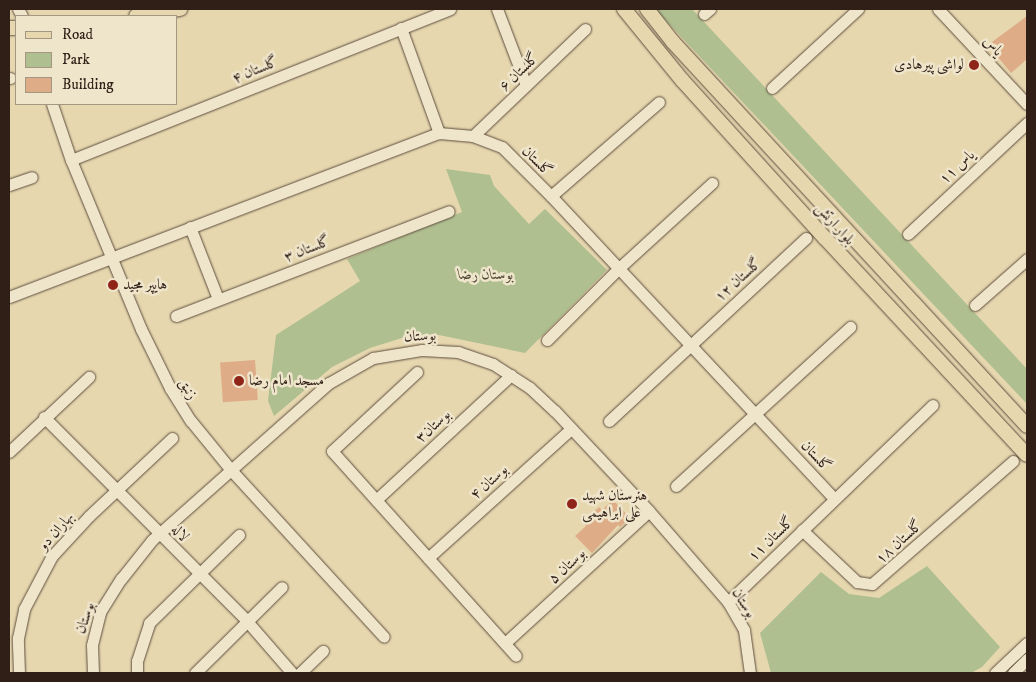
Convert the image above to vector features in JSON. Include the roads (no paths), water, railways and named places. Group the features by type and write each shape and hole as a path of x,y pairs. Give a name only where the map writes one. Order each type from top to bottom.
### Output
{"main road":[{"path":"142,15 180,9"},
{"name":"بلوار ارتش","path":"624,9 682,80 815,227 1027,455"},
{"name":"بلوار ارتش","path":"647,9 830,213 1027,426"},
{"path":"815,227 830,213"}],"street":[{"name":"گلستان ۴","path":"71,160 450,9"},
{"path":"497,9 526,85"},
{"path":"772,88 858,9"},
{"name":"یاس","path":"938,9 1027,104"},
{"path":"401,28 439,133"},
{"name":"گلستان ۶","path":"473,136 585,29"},
{"path":"551,196 658,102"},
{"name":"زنبق","path":"52,105 71,160 150,351 170,388 191,421 230,470 384,637"},
{"name":"یاس ۱۱","path":"908,234 1027,123"},
{"name":"گلستان","path":"9,297 439,133 473,136 502,147 551,196 835,500"},
{"path":"9,184 32,177"},
{"path":"547,340 618,268 712,183"},
{"name":"گلستان ۳","path":"176,316 449,211"},
{"path":"190,227 218,299"},
{"name":"گلستان ۱۲","path":"609,421 806,238"},
{"path":"975,305 1027,259"},
{"path":"676,486 850,327"},
{"name":"بوستان","path":"93,673 92,645 100,612 121,579 160,534 329,383 373,358 395,352 440,350 476,357 512,375 530,388 571,429 649,511 728,602 744,630 751,672"},
{"path":"417,372 332,451 516,656"},
{"name":"بوستان۳","path":"376,500 512,375"},
{"path":"9,452 89,376"},
{"name":"گلستان ۱۱","path":"728,602 933,405"},
{"name":"لاله","path":"44,417 246,620 292,673"},
{"name":"بوستان ۴","path":"428,558 571,429"},
{"name":"بهاران دو","path":"18,673 18,638 34,586 52,556 116,490 172,438"},
{"name":"گلستان ۱۸","path":"802,530 857,582 872,584 1013,461"},
{"name":"بوستان ۵","path":"505,644 649,511"},
{"path":"137,673 137,661 149,623 198,572 239,535"},
{"path":"195,673 246,620 282,587"},
{"path":"995,673 1027,642"},
{"path":"300,673 323,650"},
{"path":"1013,673 1027,659"}],"place":[{"name":"لواشی پیرهادی","path":"974,65"},
{"name":"هایپر مجید","path":"113,285"},
{"name":"مسجد امام رضا","path":"239,381"},
{"name":"هنرستان شهید علی ابراهیمی","path":"572,504"}],"park label":[{"name":"بوستان رضا","path":"486,275"}]}
